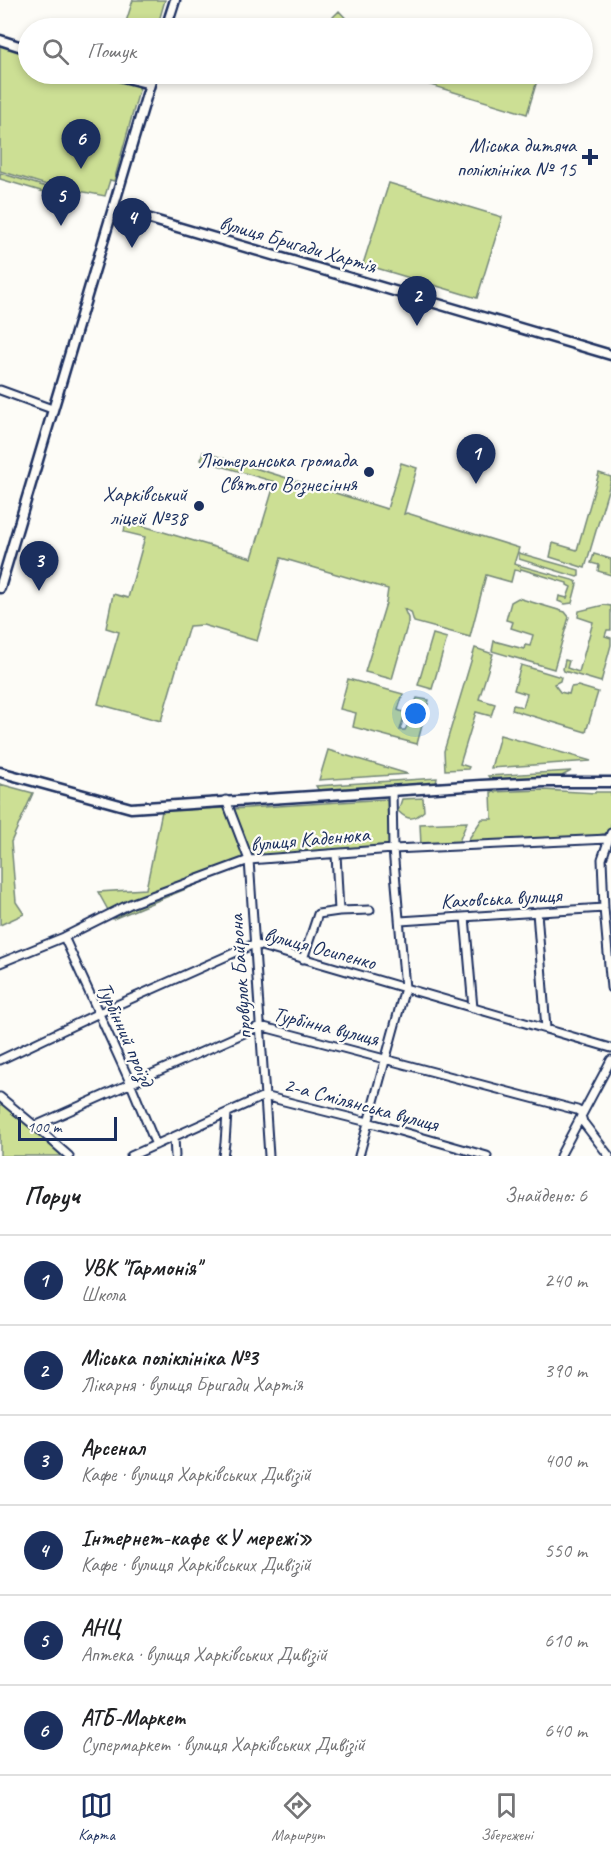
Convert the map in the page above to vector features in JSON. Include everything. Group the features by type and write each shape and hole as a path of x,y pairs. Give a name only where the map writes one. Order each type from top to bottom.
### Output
{"street":[{"path":"169,18 175,0"},
{"path":"0,40 18,46"},
{"path":"0,588 150,84"},
{"name":"вулиця Бригади Хартія","path":"113,208 611,355"},
{"path":"0,390 52,409"},
{"name":"вулиця Каденюка","path":"0,772 131,808 392,790 544,782 611,782"},
{"path":"359,1156 405,988 393,849 392,790"},
{"name":"провулок Байрона","path":"226,800 249,860 269,1156"},
{"path":"610,836 602,860 611,988"},
{"name":"вулиця Каденюка","path":"0,963 63,937 130,904 249,860 610,836"},
{"path":"336,854 339,912"},
{"path":"602,860 611,859"},
{"name":"Каховська вулиця","path":"400,921 604,909"},
{"path":"303,959 318,914 370,910"},
{"path":"537,912 546,1029"},
{"path":"465,917 473,1008"},
{"name":"Турбінний проїзд","path":"63,937 130,1082 156,1145"},
{"name":"вулиця Осипенко","path":"0,1060 99,1013 254,945 611,1047"},
{"name":"Турбінна вулиця","path":"35,1126 260,1026 577,1110 581,1118"},
{"path":"560,1156 611,1060"},
{"name":"2-а Смілянська вулиця","path":"131,1156 264,1096 368,1122 487,1156"},
{"path":"0,1097 69,1156"},
{"path":"223,1156 227,1113"},
{"path":"581,1118 609,1156"},
{"path":"174,1137 175,1156"}],"green space":[{"path":"133,0 165,0 160,18 127,18"},
{"path":"339,11 346,18 332,18"},
{"path":"0,43 18,48 18,84 131,84 140,87 114,181 110,180 105,196 47,185 0,171"},
{"path":"427,84 536,84 527,114"},
{"path":"0,173 53,189 51,194 0,179"},
{"path":"389,183 502,217 477,298 363,264"},
{"path":"203,452 387,509 401,463 417,468 404,514 407,513 519,548 514,564 576,581 572,603 565,604 558,601 559,596 567,598 571,587 567,583 521,569 520,571 514,570 511,582 486,575 470,637 414,622 411,612 404,609 408,623 392,679 365,672 386,603 388,589 281,558 257,641 203,625 189,626 161,721 98,704 119,632 106,628 113,594 128,598 145,537 124,532 126,521 252,558 275,482 201,460"},
{"path":"599,473 611,477 611,480 585,568 550,557 553,543 577,550"},
{"path":"519,553 579,570 579,576 519,559"},
{"path":"594,554 611,559 611,575 598,571 599,565 591,563"},
{"path":"518,598 565,612 569,617 554,669 492,651 494,641 524,649 525,645 530,646 533,635 511,628 513,622 506,620 511,602"},
{"path":"604,605 611,606 611,630 607,630 605,636 611,638 611,645 601,682 564,671 565,660 569,661 567,668 579,672 593,622 578,617 579,611"},
{"path":"433,634 447,638 432,689 418,685"},
{"path":"475,648 493,654 479,699 495,704 491,716 476,712 460,764 469,767 468,769 445,770 444,751"},
{"path":"521,665 561,677 560,681 554,684 560,692 569,694 571,687 578,686 598,692 586,732 512,710 513,705 523,707 527,694 514,690"},
{"path":"348,679 403,694 398,710 405,713 400,730 405,730 410,721 417,698 429,700 417,744 353,727 356,713 340,709"},
{"path":"500,735 591,761 491,768"},
{"path":"328,750 408,774 319,780"},
{"path":"571,771 562,776 491,780 488,776"},
{"path":"437,778 436,784 319,791 316,786"},
{"path":"0,784 33,793 11,842 16,902 24,914 0,925"},
{"path":"543,790 611,792 611,829 608,833 594,836 466,843 482,819 492,819 491,792"},
{"path":"423,798 424,811 417,816 408,818 398,811 402,799"},
{"path":"387,799 389,846 253,857 233,809"},
{"path":"225,808 244,855 244,865 113,919 98,892 146,889 162,811"},
{"path":"467,822 458,844 421,846 420,824"},
{"path":"0,1099 64,1156 0,1156"}],"place":[{"name":"Міська дитяча поліклініка № 15","path":"590,157"},
{"name":"АТБ-Маркет","path":"81,169"},
{"name":"АНЦ","path":"61,226"},
{"name":"Інтернет-кафе «У мережі»","path":"132,248"},
{"name":"Міська поліклініка №3","path":"417,326"},
{"name":"Лютеранська громада Святого Вознесіння","path":"369,472"},
{"name":"УВК \"Гармонія\"","path":"476,484"},
{"name":"Харківський ліцей №38","path":"199,506"},
{"name":"Арсенал","path":"39,591"}]}
